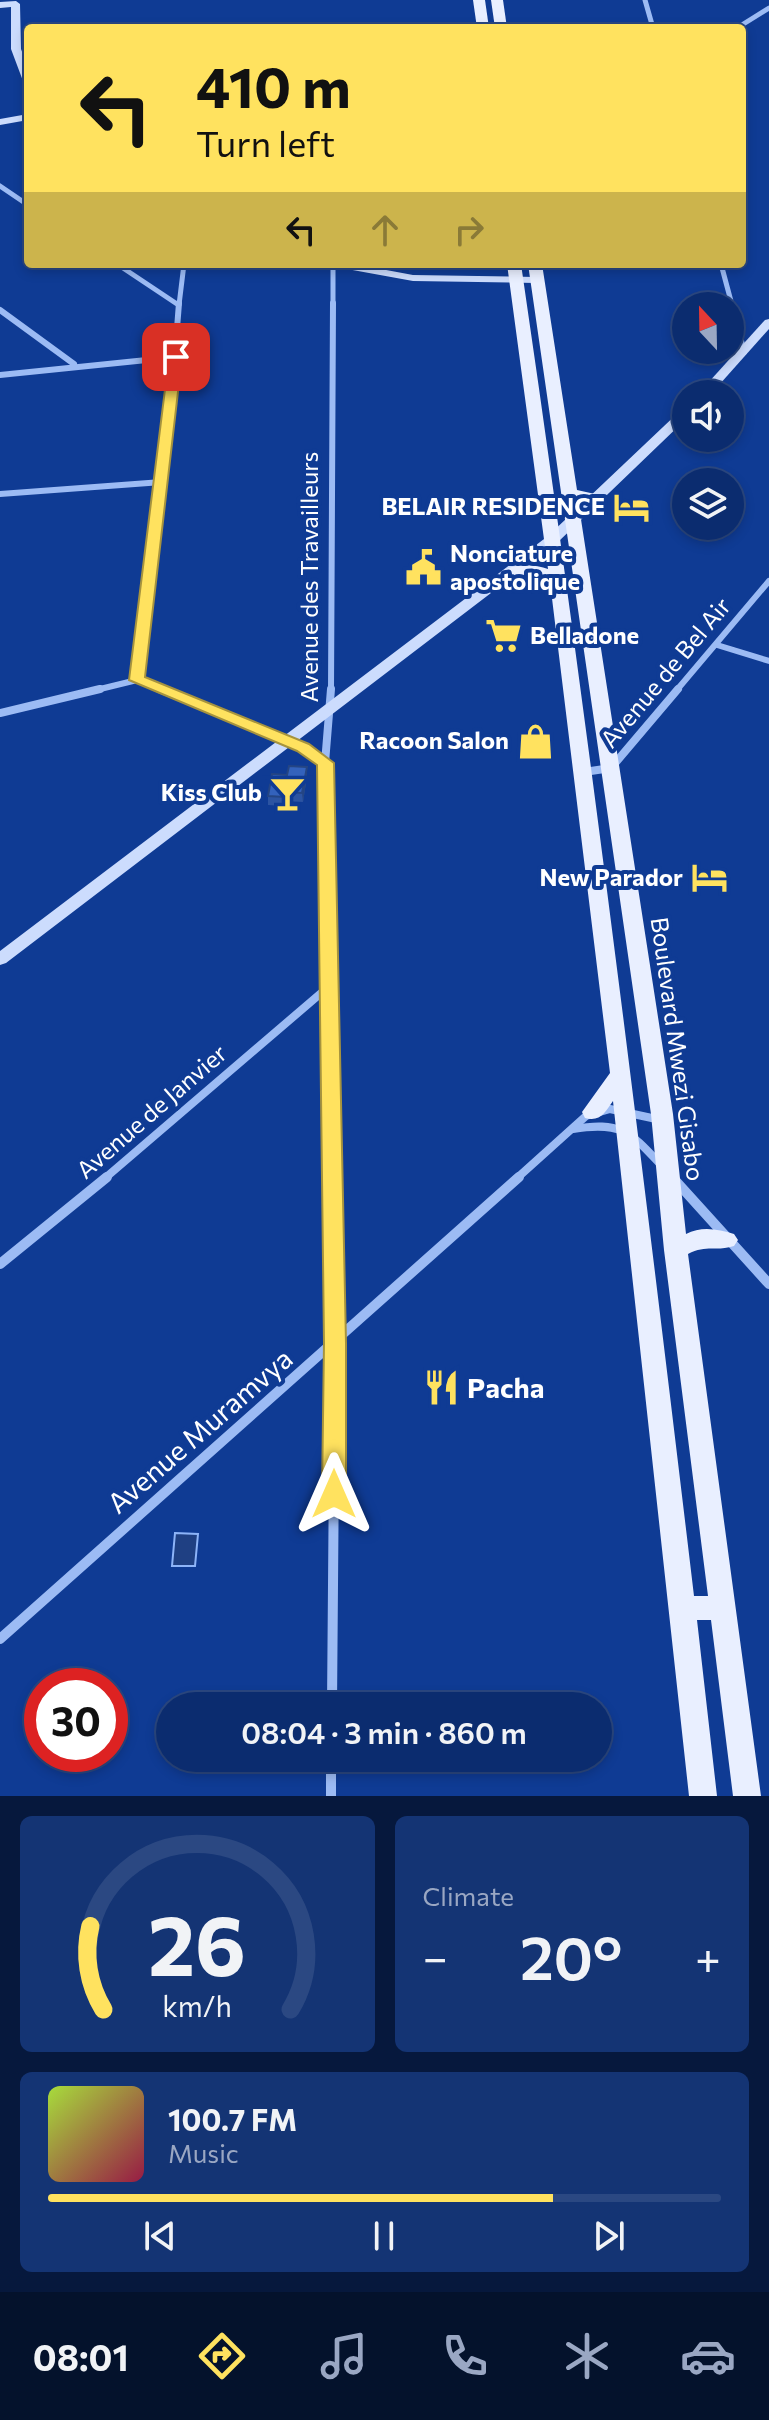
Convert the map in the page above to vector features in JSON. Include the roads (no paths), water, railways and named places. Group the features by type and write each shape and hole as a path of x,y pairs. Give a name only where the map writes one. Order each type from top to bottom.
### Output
{"main road":[{"path":"479,0 482,24"},
{"path":"497,0 500,24"},
{"name":"Boulevard Mwezi Gisabo","path":"526,272 540,382 553,539 621,1074 703,1796"},
{"name":"Boulevard Mwezi Gisabo","path":"540,382 575,520 662,1121 747,1796"},
{"path":"570,494 598,499"},
{"path":"510,572 539,571 558,579"},
{"path":"593,1112 621,1074"},
{"path":"676,1250 700,1237 726,1240"},
{"path":"682,1608 722,1608"}],"street":[{"path":"645,0 652,24"},
{"path":"0,5 16,2 16,49 24,70"},
{"path":"743,24 769,8"},
{"path":"4,118 24,106"},
{"path":"4,118 24,117"},
{"path":"0,186 24,202"},
{"path":"123,268 177,304"},
{"path":"137,680 162,482 176,357 177,304 183,268"},
{"name":"Avenue des Travailleurs","path":"332,1692 335,1343 325,763 331,710 335,268"},
{"path":"357,268 413,278 526,272"},
{"path":"722,268 728,292"},
{"path":"0,310 74,365"},
{"path":"744,352 769,322"},
{"path":"0,375 74,365 176,357"},
{"path":"717,380 733,364"},
{"path":"0,959 553,539 672,426"},
{"path":"0,494 162,482"},
{"name":"Avenue de Bel Air","path":"583,772 611,768 769,581"},
{"path":"717,645 769,661"},
{"path":"0,713 137,680 317,754 325,763"},
{"name":"Avenue de Janvier","path":"0,1264 94,1188 327,988"},
{"path":"593,1112 624,1120 726,1240 769,1284"},
{"name":"Avenue Muramvya","path":"0,1639 593,1112"},
{"path":"572,1129 624,1120 662,1121"},
{"path":"331,1772 331,1796"}],"water":[{"path":"175,1533 198,1534 195,1566 172,1566"}],"place":[{"name":"BELAIR RESIDENCE","path":"631,507"},
{"name":"Nonciature apostolique","path":"424,568"},
{"name":"Belladone","path":"504,636"},
{"name":"Racoon Salon","path":"535,741"},
{"name":"Kiss Club","path":"288,793"},
{"name":"New Parador","path":"709,878"},
{"name":"Pacha","path":"441,1388"}]}
